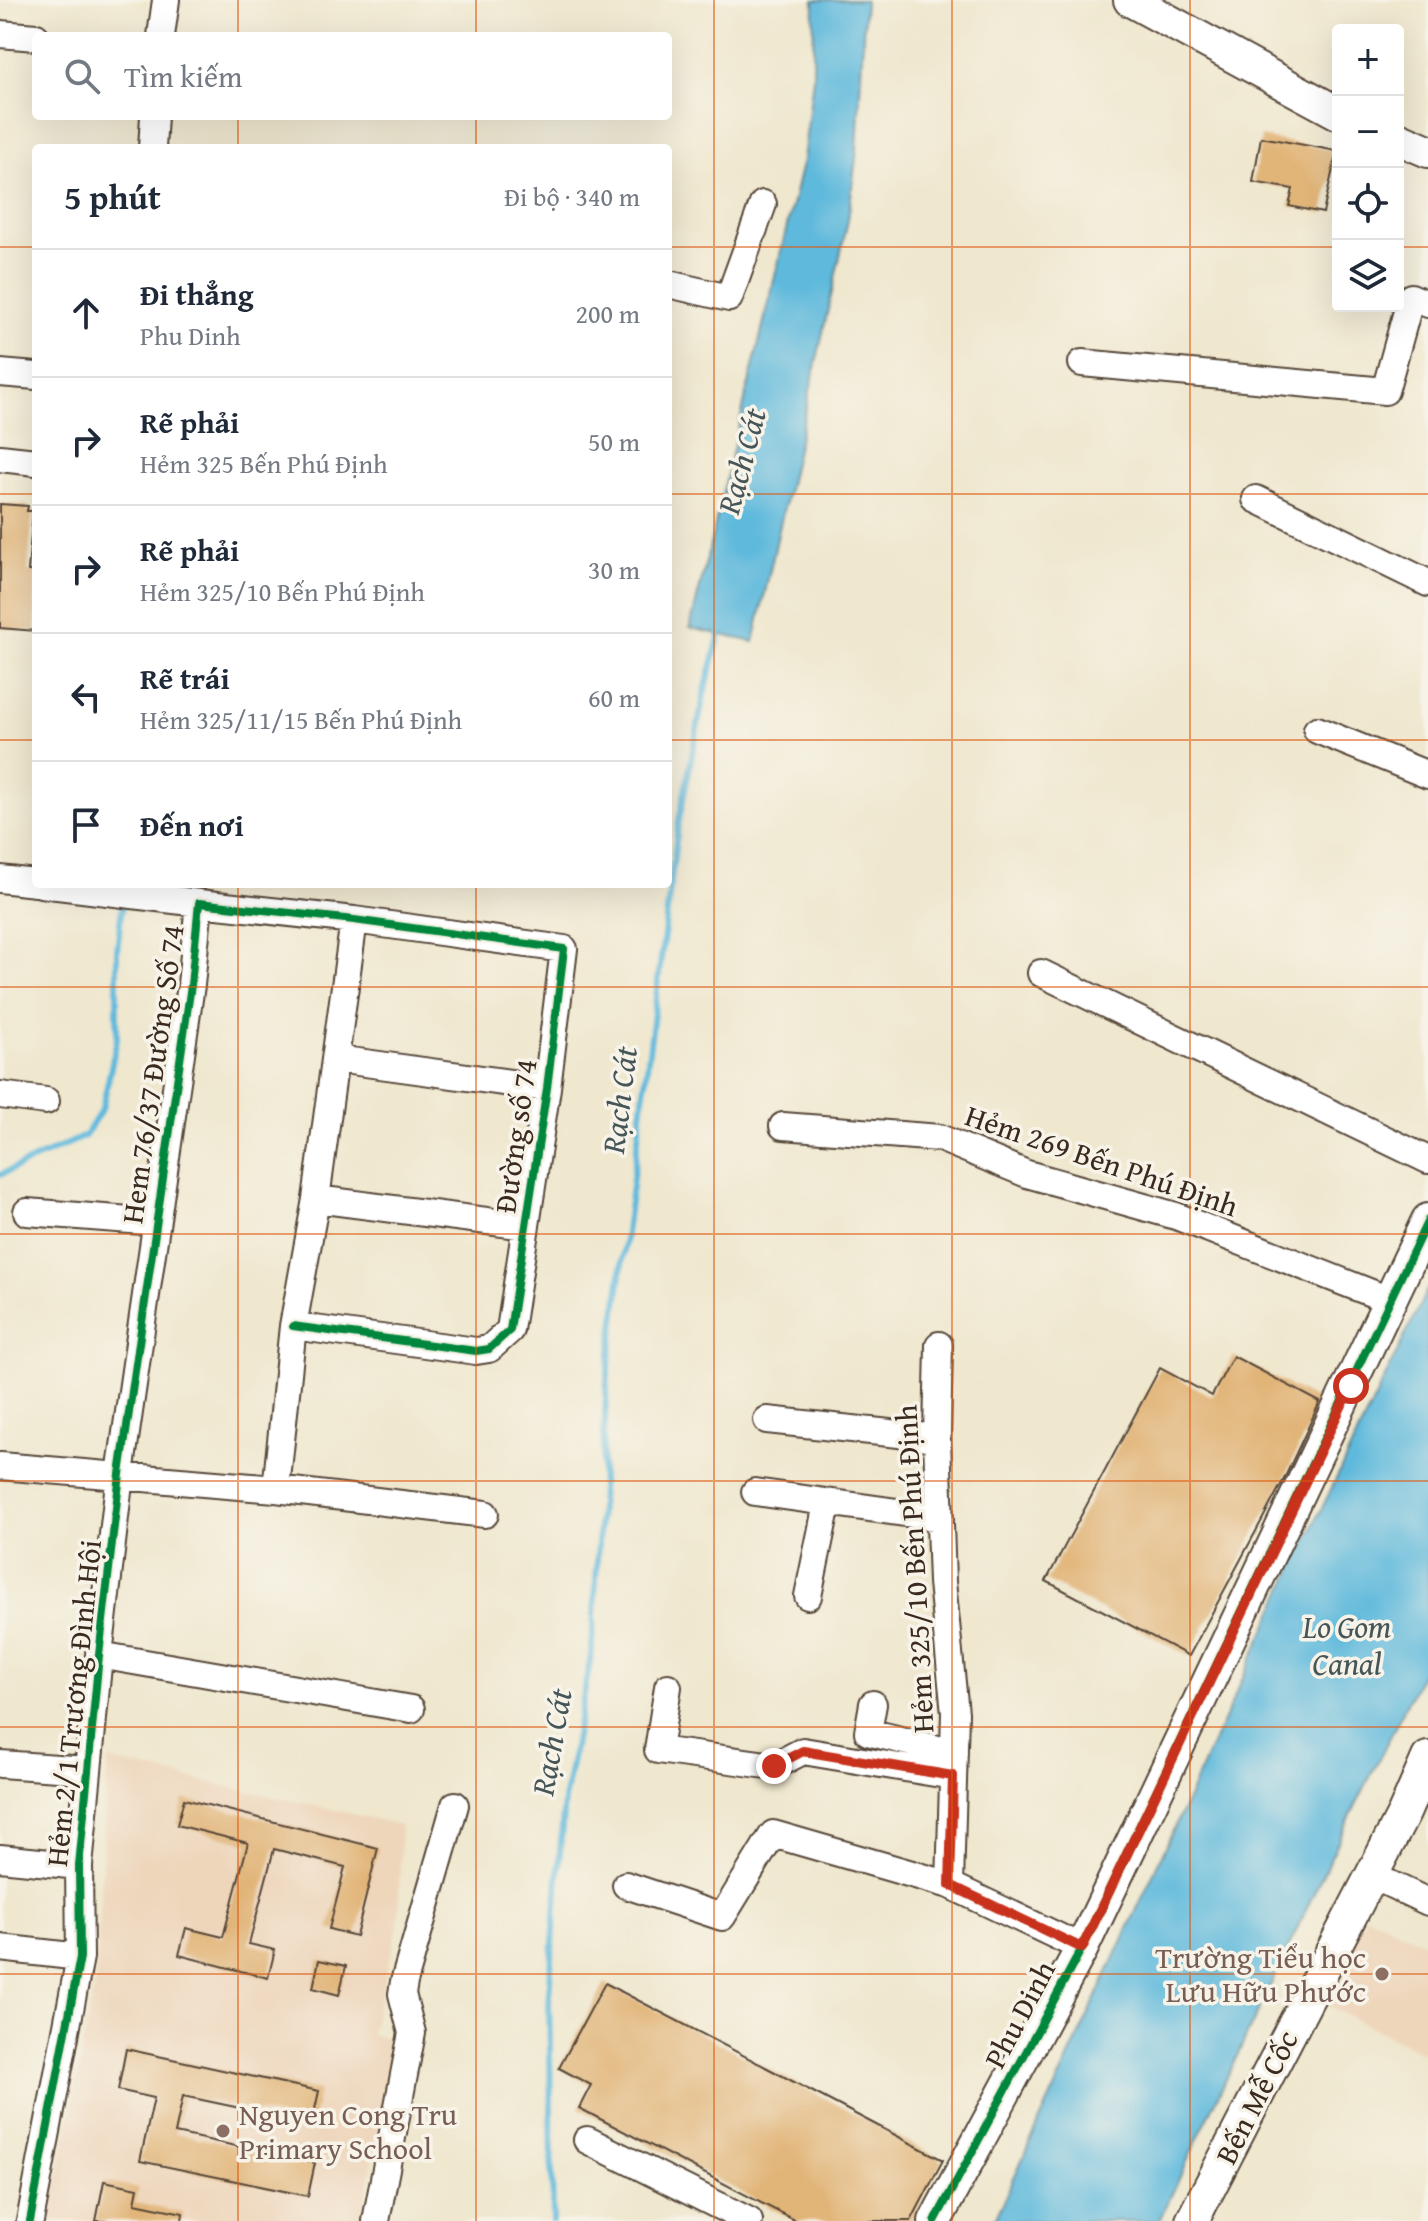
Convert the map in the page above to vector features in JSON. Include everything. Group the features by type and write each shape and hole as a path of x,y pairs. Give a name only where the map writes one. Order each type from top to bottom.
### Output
{"street":[{"path":"162,32 166,0"},
{"path":"1130,0 1332,110"},
{"path":"0,34 32,37"},
{"path":"152,144 154,120"},
{"path":"1404,141 1428,151"},
{"path":"672,285 729,298 763,204"},
{"path":"1082,363 1385,391 1411,297 1428,304"},
{"path":"0,373 32,376"},
{"path":"0,458 32,462"},
{"path":"1256,499 1428,583"},
{"path":"1317,730 1428,775"},
{"path":"0,879 32,883"},
{"path":"73,888 199,903"},
{"name":"Hem 76/37 Đường Số 74","path":"120,1474 191,985 199,903 354,920 564,949"},
{"path":"276,1489 293,1326 316,1199 354,920"},
{"name":"Đường số 74","path":"293,1326 461,1351 489,1349 510,1330 547,1088 564,949"},
{"path":"1041,973 1428,1160"},
{"path":"336,1059 547,1088"},
{"path":"0,1095 46,1101"},
{"name":"Hẻm 269 Bến Phú Định","path":"783,1126 940,1138 1027,1174 1176,1216 1389,1300"},
{"path":"316,1199 526,1226"},
{"path":"27,1212 156,1222"},
{"name":"Phu Dinh","path":"935,2221 1082,1948 1428,1220"},
{"name":"Hẻm 325/10 Bến Phú Định","path":"939,1345 937,1438 942,1582 955,1713 950,1885"},
{"path":"767,1420 937,1438"},
{"path":"0,1466 276,1489 485,1514"},
{"name":"Hẻm 2/1 Trương Đình Hội","path":"30,2221 80,1957 79,1866 120,1474"},
{"path":"755,1492 940,1518"},
{"path":"808,1596 827,1504"},
{"path":"99,1655 411,1709"},
{"path":"668,1687 658,1750 774,1766 803,1751 954,1764"},
{"path":"873,1704 868,1732 954,1764"},
{"path":"0,1764 87,1770"},
{"name":"Bến Mễ Cốc","path":"1192,2221 1426,1769"},
{"path":"376,2221 412,2033 402,1994 404,1982 455,1805"},
{"path":"626,1885 722,1917 773,1834 950,1885 1082,1948"},
{"path":"0,1858 79,1866"},
{"path":"1371,1875 1428,1902"},
{"path":"0,1948 80,1957"},
{"path":"587,2140 749,2221"}],"shaded area":[{"path":"108,1760 401,1825 398,1925 371,2034 397,2040 361,2221 50,2221 96,1976"},
{"name":"Trường Tiểu học Lưu Hữu Phước","path":"1366,1915 1428,1945 1428,2055 1322,2003"}],"water":[{"path":"814,0 865,0 857,150 848,220 754,642 690,628 803,160 813,77"},
{"name":"Lo Gom Canal","path":"1428,1288 1428,1661 1348,1821 1159,2221 994,2221 1297,1560"}],"building":[{"path":"1261,137 1332,150 1332,173 1323,213 1289,206 1293,189 1253,182"},
{"path":"0,504 28,506 27,511 32,511 28,571 32,572 32,631 0,628"},
{"path":"1233,1356 1320,1402 1284,1479 1189,1656 1046,1581 1160,1368 1212,1396"},
{"path":"184,1799 378,1848 356,1936 329,1929 345,1867 274,1849 249,1944 275,1950 268,1978 179,1955 186,1928 223,1937 248,1843 177,1825"},
{"path":"319,1960 346,1966 339,1995 313,1988"},
{"path":"605,1983 943,2160 911,2221 796,2221 579,2108 591,2085 559,2068"},
{"path":"126,2049 319,2091 312,2123 183,2096 175,2133 315,2163 308,2196 140,2161 154,2098 118,2090"},
{"path":"104,2181 138,2188 135,2203 183,2213 182,2221 96,2221"}],"waterway":[{"name":"Rạch Cát","path":"672,872 678,825 704,695 721,630"},
{"name":"Rạch Cát","path":"553,2221 549,1995 564,1800 592,1651 607,1382 670,888"},
{"path":"0,1175 85,1136 102,1109 117,1039 117,951 122,907 127,903"}],"cycle path":[{"path":"30,2221 80,1957 79,1866 99,1655 120,1474 191,985 199,903 354,920 564,949 547,1088 510,1330 489,1349 476,1351 293,1326"},
{"path":"935,2221 1082,1948 1428,1220"}],"place":[{"name":"Trường Tiểu học Lưu Hữu Phước","path":"1382,1974"},
{"name":"Nguyen Cong Tru Primary School","path":"223,2131"}],"route":[{"path":"774,1766 803,1751 953,1776 950,1885 1082,1948 1351,1386"}]}
